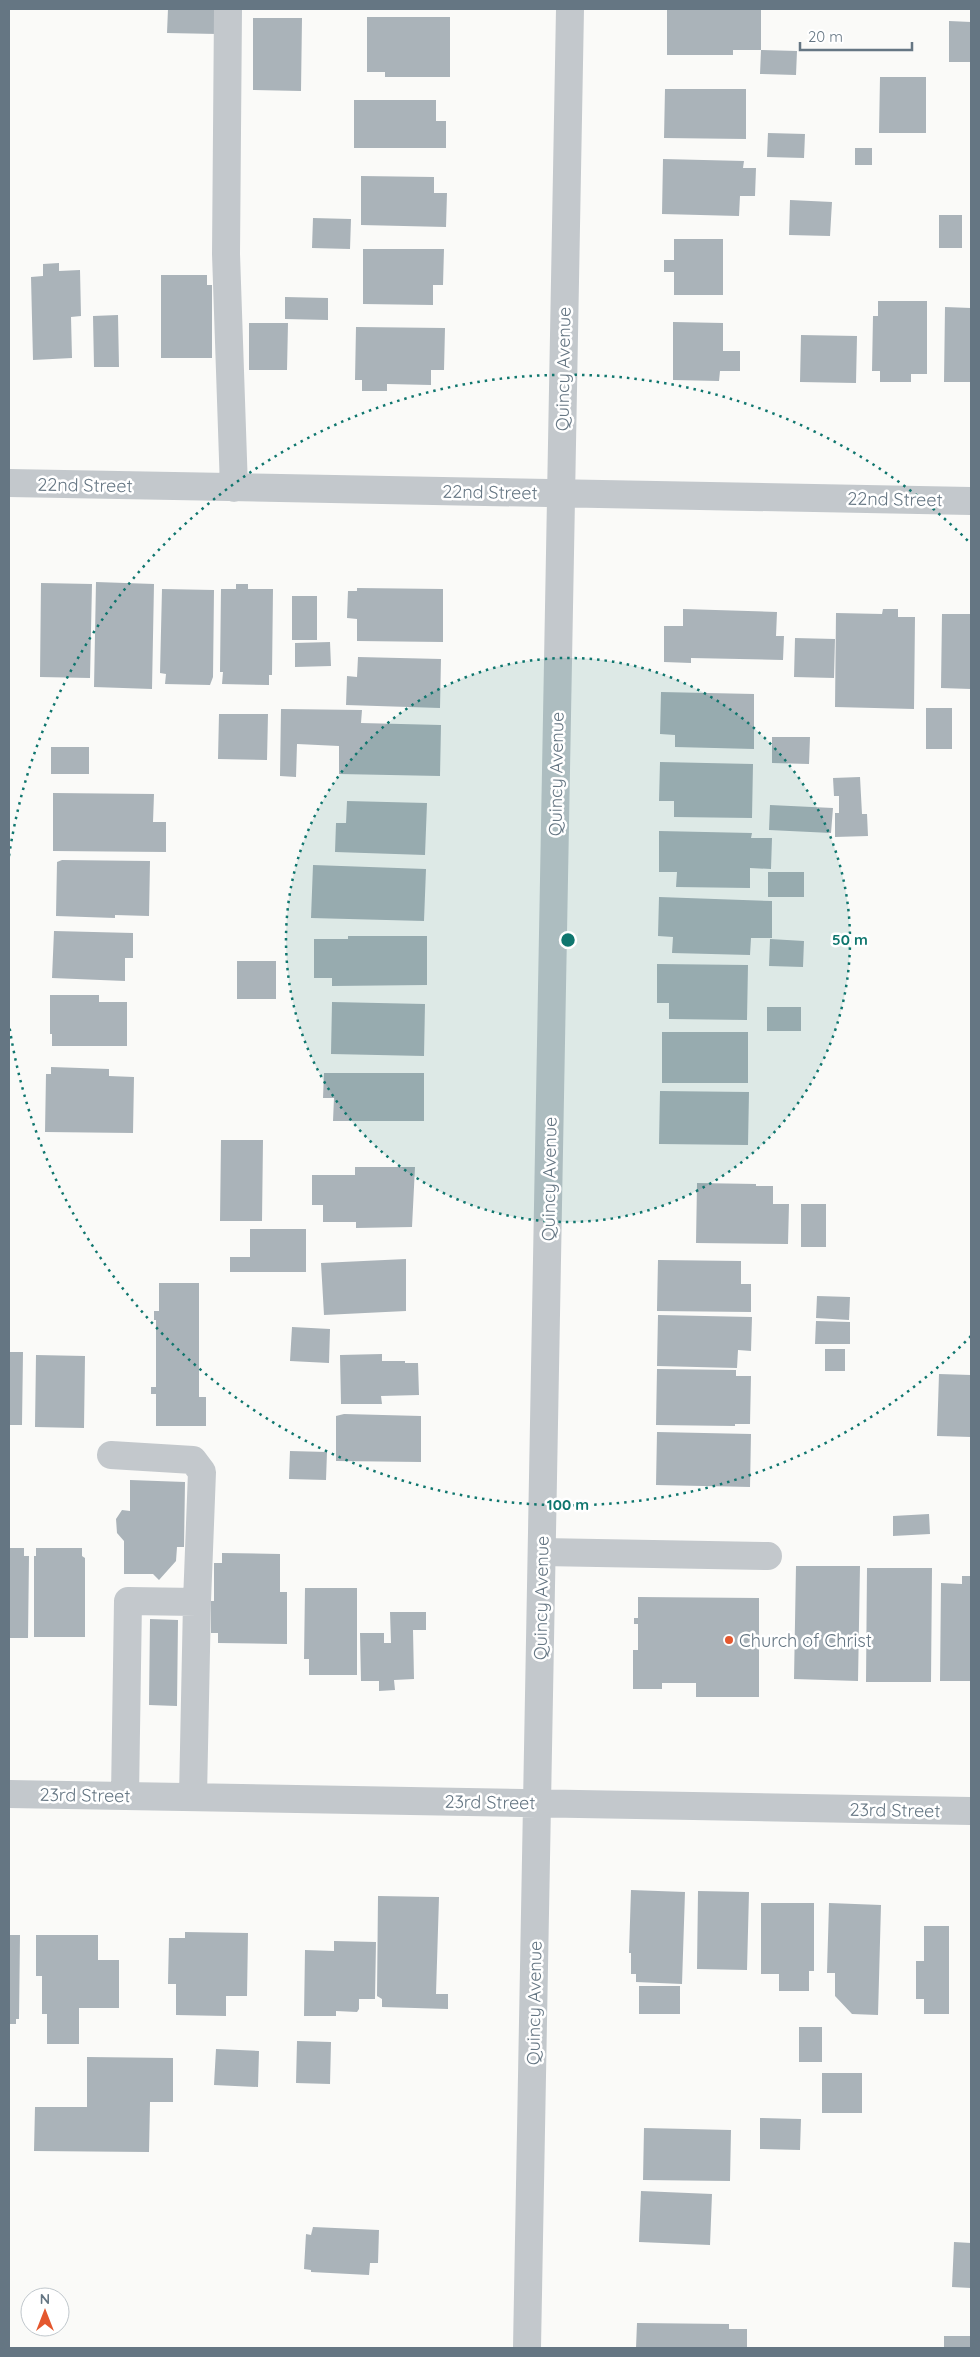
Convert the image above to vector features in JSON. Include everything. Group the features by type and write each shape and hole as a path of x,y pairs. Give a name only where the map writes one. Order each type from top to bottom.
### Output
{"street":[{"path":"228,9 226,254 234,488"},
{"name":"Quincy Avenue","path":"527,2348 570,9"},
{"name":"22nd Street","path":"9,483 971,501"},
{"path":"111,1455 193,1460 202,1472 193,1797"},
{"path":"542,1552 768,1556"},
{"path":"125,1796 128,1601 197,1602"},
{"name":"23rd Street","path":"9,1794 971,1811"}],"building":[{"path":"168,9 217,9 217,34 167,33"},
{"path":"667,9 761,9 761,50 733,50 733,55 667,55"},
{"path":"367,17 450,17 450,77 385,77 385,72 367,72"},
{"path":"253,18 302,18 301,91 253,90"},
{"path":"949,21 971,22 971,62 949,62"},
{"path":"761,50 797,51 796,75 760,74"},
{"path":"880,77 926,77 926,133 879,133"},
{"path":"665,89 746,89 746,139 664,138"},
{"path":"354,100 436,100 436,121 446,121 446,148 354,148"},
{"path":"768,133 805,134 804,158 767,157"},
{"path":"855,148 872,148 872,165 855,165"},
{"path":"663,159 744,161 743,168 756,168 755,196 740,196 739,216 662,214"},
{"path":"361,176 434,177 434,193 447,193 446,227 361,225"},
{"path":"790,200 832,202 830,236 789,235"},
{"path":"939,215 962,215 962,248 939,248"},
{"path":"313,218 351,219 350,249 312,248"},
{"path":"674,239 723,239 723,295 674,295 674,272 664,272 664,260 674,260"},
{"path":"363,249 444,249 443,285 433,285 433,305 363,304"},
{"path":"59,263 59,271 80,270 81,316 71,317 72,358 33,360 31,277 43,276 43,264"},
{"path":"161,275 207,275 207,285 212,285 212,358 161,358"},
{"path":"285,297 328,298 328,320 285,319"},
{"path":"878,301 927,301 927,374 911,374 911,382 880,382 880,371 872,371 873,316 878,316"},
{"path":"945,307 971,308 971,382 944,382"},
{"path":"118,315 119,367 94,367 93,316"},
{"path":"673,322 723,323 723,351 740,351 740,371 720,371 719,381 673,380"},
{"path":"249,323 288,323 287,370 249,370"},
{"path":"356,327 445,328 444,370 431,370 431,385 387,384 387,391 362,391 362,380 355,380"},
{"path":"801,335 857,336 856,383 800,382"},
{"path":"96,582 154,584 152,689 94,687"},
{"path":"41,583 92,584 90,678 40,677"},
{"path":"236,584 248,584 248,589 273,589 272,675 269,675 269,685 222,684 223,672 220,672 221,589 236,589"},
{"path":"357,588 443,589 443,642 357,641 357,619 347,618 348,591 357,591"},
{"path":"162,589 214,590 213,677 210,685 165,684 166,674 160,673"},
{"path":"292,596 317,596 317,640 292,640"},
{"path":"683,609 777,612 776,636 784,636 783,660 691,658 691,663 664,662 664,626 683,626"},
{"path":"883,609 898,609 898,617 915,617 914,709 835,707 836,613 882,614"},
{"path":"942,614 971,614 971,689 941,688"},
{"path":"795,638 835,639 834,678 794,677"},
{"path":"330,642 331,666 295,667 295,643"},
{"path":"358,657 441,659 440,708 346,705 347,676 357,677"},
{"path":"661,692 754,694 754,749 675,747 675,735 660,734"},
{"path":"926,708 952,708 952,749 926,749"},
{"path":"281,709 362,710 361,723 441,725 440,776 339,774 339,746 297,744 296,777 280,776"},
{"path":"219,714 268,714 267,760 218,759"},
{"path":"772,737 810,737 809,764 772,763"},
{"path":"51,747 89,747 89,774 51,774"},
{"path":"660,762 753,764 752,818 674,817 674,801 659,801"},
{"path":"860,777 862,814 867,814 868,836 835,837 835,813 839,813 839,796 834,796 833,778"},
{"path":"53,793 154,794 153,822 166,822 166,852 53,851"},
{"path":"347,801 427,803 425,855 335,852 336,823 346,823"},
{"path":"770,805 833,808 831,833 769,830"},
{"path":"659,831 752,833 751,838 772,838 771,869 750,868 750,888 676,887 677,872 659,872"},
{"path":"62,860 150,861 149,916 115,915 115,918 56,916 57,862"},
{"path":"313,865 426,869 424,921 311,918"},
{"path":"768,872 804,872 804,897 768,897"},
{"path":"659,897 772,901 772,938 751,938 750,955 672,953 673,937 658,936"},
{"path":"54,931 133,933 133,958 125,958 125,981 52,978"},
{"path":"348,936 427,936 427,985 332,986 332,978 314,978 314,939 348,939"},
{"path":"770,939 804,941 803,967 769,966"},
{"path":"237,961 276,961 276,999 237,999"},
{"path":"657,964 748,965 747,1020 669,1019 669,1003 657,1003"},
{"path":"50,995 99,995 99,1002 127,1002 127,1046 52,1046 52,1034 50,1034"},
{"path":"332,1002 425,1004 424,1056 331,1054"},
{"path":"767,1007 801,1007 801,1031 767,1031"},
{"path":"662,1032 748,1032 748,1083 662,1083"},
{"path":"51,1067 109,1069 109,1076 134,1077 133,1133 45,1132 46,1074 51,1074"},
{"path":"324,1073 424,1073 424,1121 333,1121 334,1098 323,1098"},
{"path":"660,1091 749,1092 748,1145 659,1144"},
{"path":"221,1140 263,1140 262,1221 220,1221"},
{"path":"355,1167 415,1167 412,1227 356,1228 356,1222 323,1222 323,1205 312,1205 312,1175 355,1175"},
{"path":"697,1183 773,1186 773,1204 789,1204 788,1244 696,1243"},
{"path":"801,1204 826,1204 826,1247 801,1247"},
{"path":"250,1229 306,1229 306,1272 230,1272 230,1257 250,1257"},
{"path":"406,1259 406,1311 324,1315 321,1263"},
{"path":"658,1260 741,1261 741,1284 751,1284 751,1312 657,1311"},
{"path":"159,1283 199,1283 199,1397 206,1397 206,1426 156,1426 156,1394 151,1394 151,1387 156,1387 156,1320 154,1320 154,1311 159,1311"},
{"path":"817,1296 850,1297 849,1320 816,1318"},
{"path":"658,1315 752,1317 751,1351 738,1350 737,1368 657,1366"},
{"path":"816,1321 850,1322 850,1344 815,1344"},
{"path":"292,1327 330,1329 329,1363 290,1361"},
{"path":"825,1349 845,1349 845,1371 825,1371"},
{"path":"9,1352 23,1352 22,1425 9,1425"},
{"path":"382,1354 382,1361 418,1363 419,1395 381,1396 382,1404 341,1404 340,1355"},
{"path":"36,1355 85,1356 84,1428 35,1427"},
{"path":"657,1369 736,1370 736,1376 751,1376 750,1424 735,1424 735,1426 656,1425"},
{"path":"939,1374 971,1375 971,1437 937,1436"},
{"path":"344,1414 421,1416 421,1462 336,1461 336,1416"},
{"path":"657,1432 751,1434 750,1487 656,1485"},
{"path":"290,1451 327,1452 326,1480 289,1479"},
{"path":"130,1480 185,1482 184,1547 177,1547 176,1561 159,1580 153,1574 124,1574 124,1541 117,1533 116,1519 122,1510 130,1511"},
{"path":"929,1514 930,1534 893,1536 893,1516"},
{"path":"9,1548 24,1548 24,1556 29,1556 28,1638 9,1638"},
{"path":"36,1548 82,1548 82,1556 85,1558 85,1637 34,1637 34,1556 36,1556"},
{"path":"222,1553 280,1554 280,1592 287,1592 287,1644 218,1643 218,1633 211,1633 211,1601 214,1601 214,1563 222,1563"},
{"path":"796,1566 860,1566 858,1681 794,1679"},
{"path":"867,1568 932,1568 931,1682 866,1682"},
{"path":"962,1576 971,1576 971,1681 940,1681 941,1583 962,1584"},
{"path":"305,1588 357,1588 357,1675 309,1675 309,1659 304,1659"},
{"path":"638,1597 759,1598 759,1697 696,1697 696,1683 662,1683 662,1689 633,1689 633,1650 638,1650 638,1624 634,1624 634,1618 638,1618"},
{"path":"390,1612 426,1612 426,1630 413,1630 414,1679 394,1680 395,1690 379,1691 379,1681 361,1681 360,1633 384,1633 384,1643 391,1643"},
{"path":"150,1619 178,1620 177,1706 149,1705"},
{"path":"631,1890 685,1892 682,1984 636,1982 636,1974 631,1974 631,1953 629,1953"},
{"path":"698,1891 749,1892 747,1970 697,1969"},
{"path":"378,1896 439,1897 436,1994 448,1994 448,2009 382,2007 382,1999 377,1996"},
{"path":"761,1903 814,1903 814,1971 809,1971 809,1991 779,1991 779,1974 761,1974"},
{"path":"829,1903 881,1905 878,2015 852,2014 835,1996 835,1973 827,1973"},
{"path":"924,1926 949,1926 949,2014 924,2014 924,1999 916,1999 916,1961 924,1961"},
{"path":"185,1932 248,1933 247,1996 226,1996 226,2016 176,2015 176,1984 168,1984 169,1938 185,1938"},
{"path":"9,1935 20,1935 19,2019 16,2019 16,2024 9,2024"},
{"path":"36,1935 98,1935 98,1960 119,1960 119,2008 79,2008 79,2044 47,2044 47,2014 42,2014 42,1976 36,1976"},
{"path":"334,1941 376,1942 375,1999 359,1999 359,2009 357,2012 336,2011 336,2016 304,2016 305,1950 334,1951"},
{"path":"639,1986 680,1986 680,2014 639,2014"},
{"path":"799,2027 822,2027 822,2062 799,2062"},
{"path":"297,2041 331,2042 330,2084 296,2083"},
{"path":"216,2049 259,2051 258,2087 214,2085"},
{"path":"87,2057 173,2058 173,2102 150,2102 149,2152 34,2151 35,2107 87,2107"},
{"path":"822,2073 862,2073 862,2113 822,2113"},
{"path":"760,2118 801,2119 800,2150 760,2149"},
{"path":"644,2128 731,2130 730,2181 643,2180"},
{"path":"641,2191 712,2194 710,2245 639,2242"},
{"path":"313,2227 379,2230 378,2263 370,2263 369,2275 311,2272 311,2270 304,2269 306,2234 311,2235"},
{"path":"954,2242 971,2243 971,2288 952,2287"},
{"path":"637,2323 729,2324 729,2329 747,2329 747,2348 636,2348"},
{"path":"944,2336 971,2336 971,2348 944,2348"}],"place":[{"name":"Church of Christ","path":"729,1640"}]}
